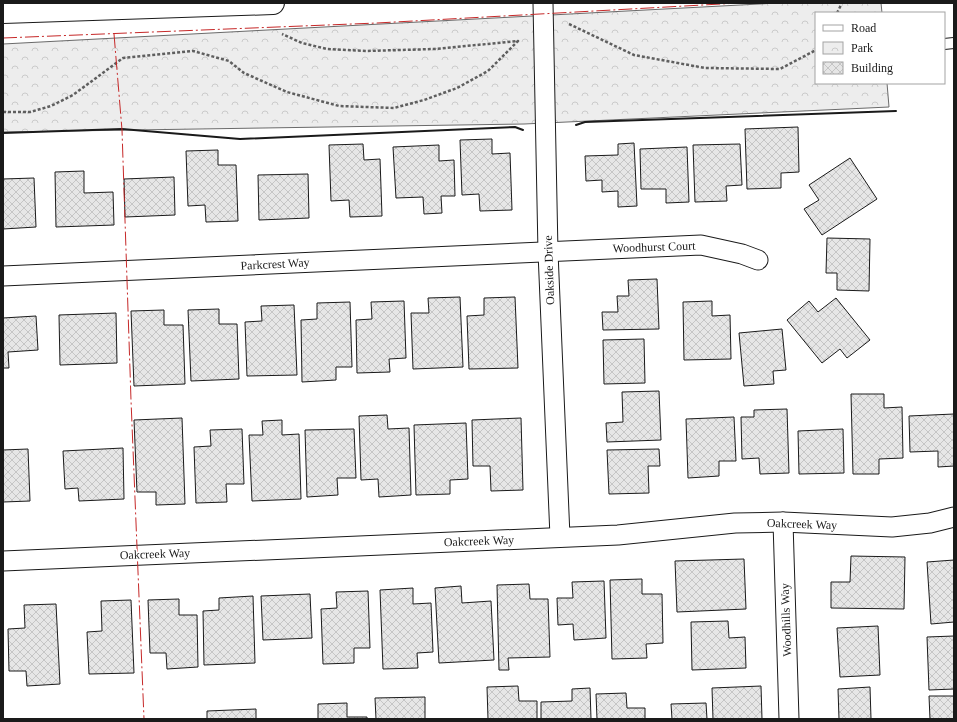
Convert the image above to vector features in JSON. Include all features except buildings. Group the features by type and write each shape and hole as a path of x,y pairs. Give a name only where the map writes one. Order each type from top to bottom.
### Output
{"main road":[{"path":"3,12 273,3"}],"street":[{"name":"Oakside Drive","path":"544,3 548,252 560,537"},
{"name":"Woodhurst Court","path":"548,252 701,245 742,254 758,260"},
{"name":"Parkcrest Way","path":"3,276 548,252"},
{"name":"Oakcreek Way","path":"3,561 618,535 735,523 783,522 892,527 930,523 954,517"},
{"name":"Woodhills Way","path":"783,522 789,719"}],"path":[{"path":"838,12 841,5"},
{"path":"569,24 634,55 705,68 780,69 815,51"},
{"path":"3,112 30,112 51,106 73,95 123,58 193,51 229,61 244,73 287,92 339,106 394,108 424,100 458,88 488,71 518,40 435,50 366,51 327,49 302,43 282,34"}],"green space":[{"path":"778,3 881,3 882,12 815,12 815,84 887,84 889,107 524,124 3,132 3,44"}],"wall":[{"path":"576,125 585,122 896,111"},
{"path":"3,133 122,129 240,139 515,127 523,130"}],"power":[{"path":"3,38 377,23 739,3"},
{"path":"114,34 122,130 144,719"}]}
